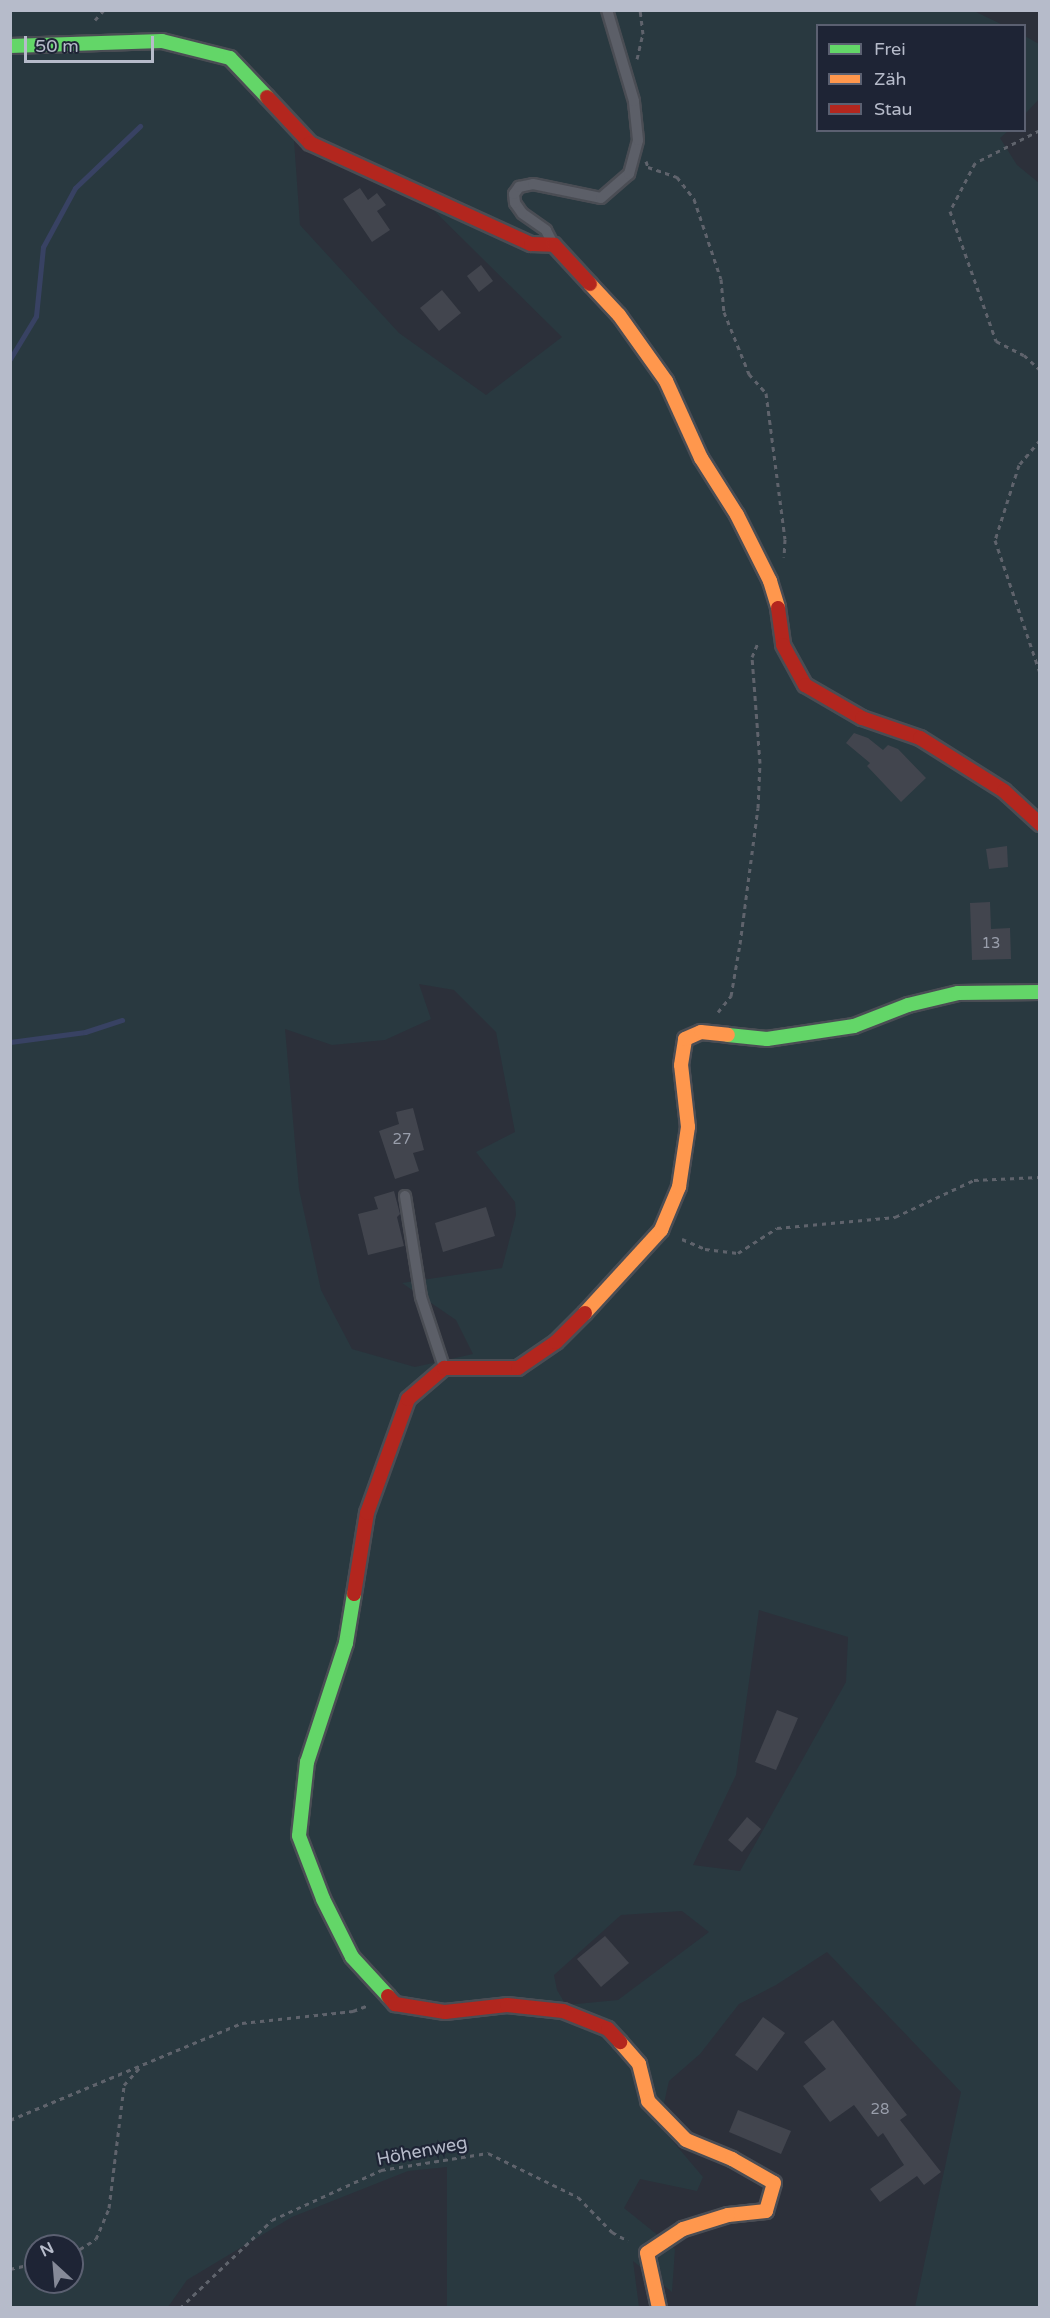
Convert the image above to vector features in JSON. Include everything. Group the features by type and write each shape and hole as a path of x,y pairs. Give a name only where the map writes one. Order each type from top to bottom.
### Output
{"street":[{"path":"10,46 162,41 230,58 310,143 531,244 554,245 619,315 666,381 701,458 737,515 770,581 777,601 783,645 805,685 862,718 920,738 1004,791 1040,824"},
{"path":"659,2307 648,2253 683,2229 728,2215 766,2211 774,2183 732,2159 686,2140 648,2101 639,2064 608,2029 563,2011 507,2005 445,2012 395,2004 352,1957 323,1899 299,1836 307,1762 346,1643 367,1513 408,1399 444,1368 518,1368 556,1342 609,1289 661,1230 678,1187 688,1127 681,1065 685,1039 701,1032 767,1039 854,1026 908,1005 958,993 1040,992"}],"lane":[{"path":"554,245 546,230 522,213 515,203 514,194 519,187 532,184 601,198 629,174 638,140 630,88 607,10"},
{"path":"405,1196 421,1297 444,1368"}],"path":[{"path":"630,88 643,34 640,10"},
{"path":"1040,130 975,163 950,211 996,341 1024,355 1040,370"},
{"path":"1040,440 1019,465 995,540 1040,673"},
{"path":"661,1230 705,1249 738,1253 777,1228 895,1217 974,1180 1040,1176"},
{"path":"10,2120 242,2023 352,2011 374,2002 395,2004"},
{"path":"84,2246 96,2239 109,2208 124,2085 141,2066"},
{"name":"Höhenweg","path":"180,2307 272,2220 381,2170 488,2153 578,2197 612,2232 648,2253"}],"shaded area":[{"path":"11,11 974,11 1001,24 816,24 816,132 1007,132 1000,138 1017,165 1039,183 1039,2307 915,2307 961,2092 827,1952 776,1985 739,2004 700,2054 669,2081 659,2125 703,2177 697,2191 640,2179 624,2208 675,2249 672,2292 633,2261 639,2307 447,2307 447,2167 408,2171 292,2217 187,2280 168,2307 11,2307","holes":["293,126 401,178 562,337 486,395 399,333 300,225","419,984 454,990 496,1032 515,1132 476,1152 515,1202 516,1215 502,1268 402,1283 456,1320 473,1354 415,1367 352,1349 321,1290 299,1189 285,1029 332,1045 385,1040 431,1019","759,1610 848,1637 846,1682 740,1871 693,1865 736,1775","682,1911 709,1932 618,2000 566,2005 557,1990 554,1975 621,1915"]},
{"path":"1026,37 1039,44 1040,98 1026,113"}],"building":[{"path":"360,188 368,200 377,193 386,205 377,211 390,230 372,242 343,199"},
{"path":"481,265 493,281 479,292 467,276"},
{"path":"442,290 461,313 439,331 420,308"},
{"path":"854,733 868,738 883,750 888,745 898,749 926,778 901,802 867,766 870,763 846,743"},
{"path":"1007,846 1008,867 989,869 986,849"},
{"path":"990,902 991,929 1010,928 1011,959 972,960 970,903"},
{"path":"413,1108 424,1150 413,1153 419,1171 395,1179 379,1131 399,1124 396,1112"},
{"path":"394,1191 404,1246 368,1255 358,1214 378,1209 374,1197"},
{"path":"486,1207 495,1236 443,1252 435,1223"},
{"path":"777,1710 798,1718 776,1770 755,1762"},
{"path":"747,1817 761,1829 742,1852 728,1840"},
{"path":"605,1936 629,1963 601,1987 577,1959"},
{"path":"763,2017 785,2033 757,2071 735,2055"},
{"path":"833,2020 907,2115 900,2120 941,2172 924,2185 917,2176 880,2202 870,2189 904,2165 883,2133 878,2137 854,2105 830,2122 803,2086 826,2069 804,2042"},
{"path":"738,2110 791,2131 781,2154 729,2132"}],"waterway":[{"path":"10,359 36,316 43,247 75,188 140,126"},
{"path":"10,1042 85,1032 122,1020"}],"traffic: fast":[{"path":"10,46 162,41 230,58 267,97"},
{"path":"728,1035 767,1039 854,1026 908,1005 958,993 1040,992"},
{"path":"354,1594 346,1643 307,1762 299,1836 323,1899 352,1957 388,1996"}],"traffic: slow":[{"path":"590,284 619,315 666,381 701,458 737,515 770,581 778,608"},
{"path":"585,1313 661,1230 679,1187 688,1127 681,1065 685,1039 701,1032 728,1035"},
{"path":"620,2042 639,2064 648,2101 686,2140 732,2159 774,2183 766,2211 728,2215 683,2229 647,2253 659,2308"}],"traffic: jam":[{"path":"267,97 310,143 531,244 554,245 590,284"},
{"path":"778,608 783,645 805,685 862,718 920,738 1004,791 1040,824"},
{"path":"354,1594 367,1513 408,1399 444,1368 518,1368 556,1342 585,1313"},
{"path":"388,1996 395,2004 445,2012 507,2005 563,2011 608,2029 620,2042"}]}
